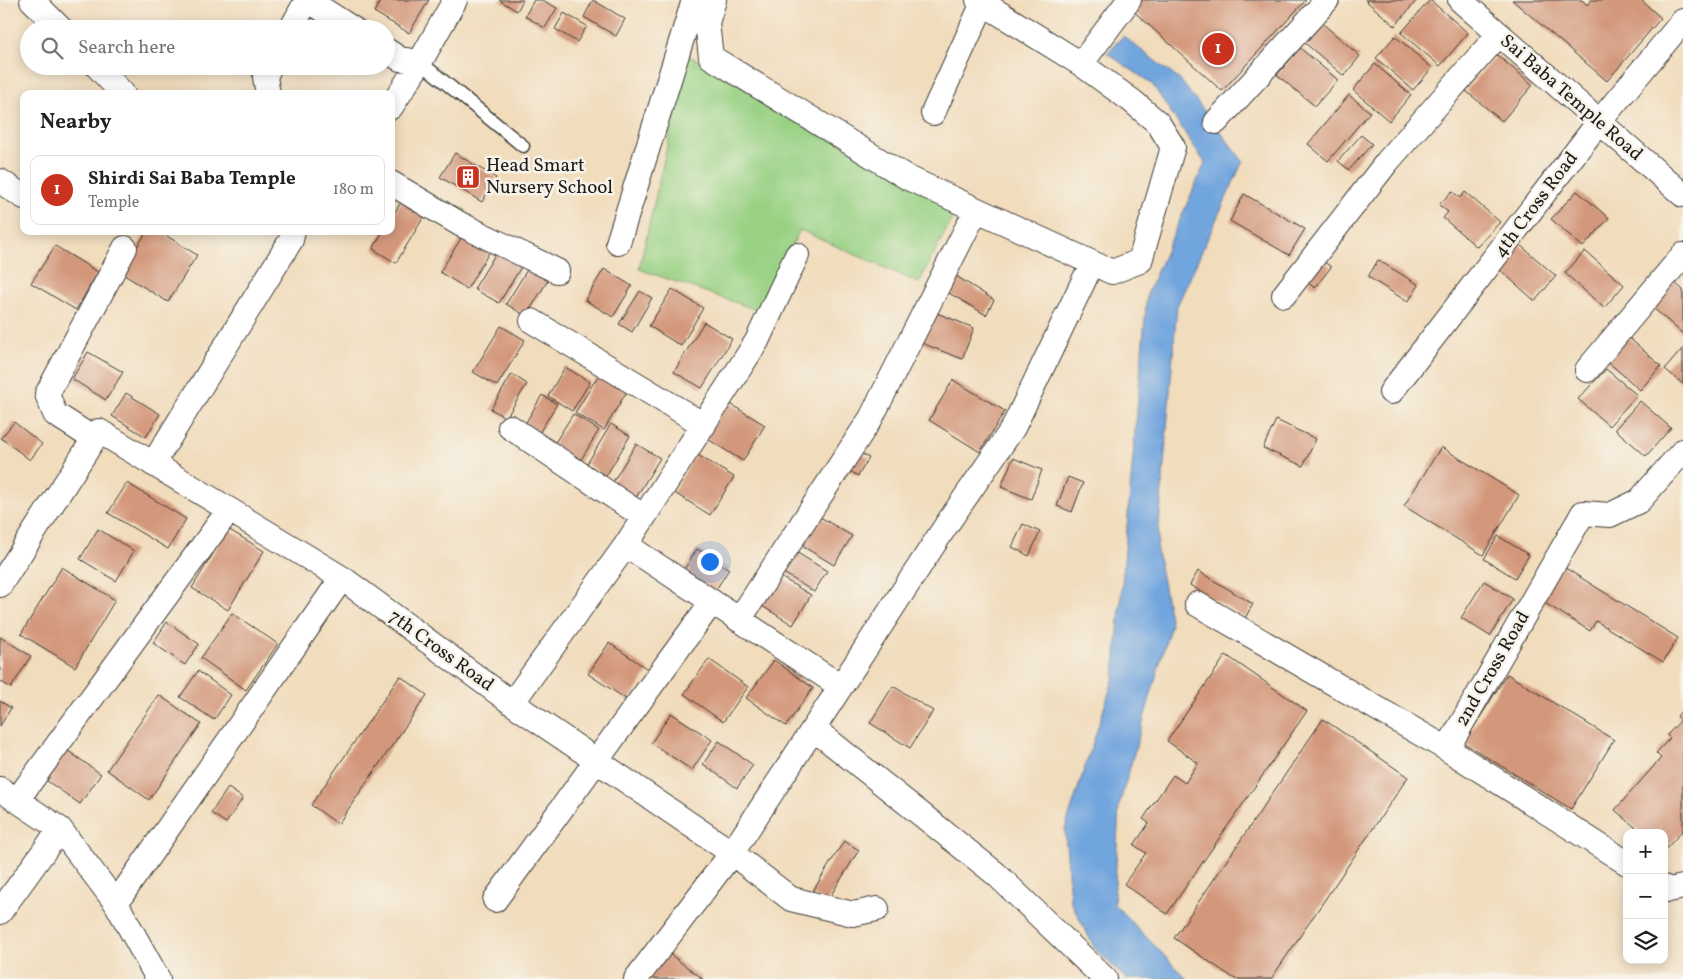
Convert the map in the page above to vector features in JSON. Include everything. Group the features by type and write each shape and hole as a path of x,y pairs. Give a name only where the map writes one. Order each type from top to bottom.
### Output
{"street":[{"path":"32,0 53,20"},
{"path":"296,20 307,0 339,20"},
{"path":"395,102 455,0"},
{"path":"618,243 694,0"},
{"path":"714,0 707,23 711,57 908,178 1112,272 1140,261 1173,147 1158,123 1081,64 980,1 933,113"},
{"path":"1081,64 1129,0"},
{"path":"1216,122 1326,0"},
{"name":"Sai Baba Temple Road","path":"1460,0 1683,195"},
{"name":"4th Cross Road","path":"1392,392 1599,122 1683,20"},
{"path":"1284,295 1386,162 1499,34"},
{"path":"395,56 400,59 420,62"},
{"path":"105,75 119,90"},
{"path":"265,75 267,90"},
{"path":"0,181 20,194"},
{"path":"395,185 460,224 557,271"},
{"path":"740,620 871,418 970,222"},
{"path":"153,464 291,240 292,235"},
{"path":"0,584 94,439 55,414 47,394 125,248"},
{"path":"512,702 626,545 704,425 757,341 797,255"},
{"path":"1587,370 1683,256"},
{"path":"636,979 732,853 949,521 1014,428 1085,278"},
{"path":"532,321 704,425"},
{"path":"510,427 644,517"},
{"name":"7th Cross Road","path":"94,439 99,431 342,578 512,702 732,853 791,899 853,914 877,909"},
{"name":"2nd Cross Road","path":"1623,860 1447,749 1583,513 1610,515 1639,501 1683,451"},
{"path":"158,979 116,903 60,829 9,794 229,510"},
{"path":"626,545 840,686"},
{"path":"116,903 342,578"},
{"path":"495,900 712,602"},
{"path":"1197,604 1447,749"},
{"path":"814,729 996,874 1106,979"},
{"path":"0,912 60,829"},
{"path":"1668,889 1683,887"}],"lane":[{"path":"420,62 523,146"}],"green space":[{"path":"688,55 957,209 919,283 800,230 757,310 639,269"}],"water":[{"path":"1123,36 1181,81 1243,161 1177,306 1157,551 1171,624 1119,806 1114,904 1187,979 1126,979 1095,949 1070,900 1065,829 1114,677 1147,294 1205,163 1152,84 1107,53"}],"building":[{"path":"381,0 429,0 409,33 395,25 395,20 387,20 374,12"},
{"path":"499,0 523,0 517,11"},
{"path":"534,0 542,0 557,8 545,28 525,16"},
{"path":"593,0 625,19 616,36 584,17"},
{"path":"1135,0 1306,0 1222,91 1129,7"},
{"path":"1365,0 1417,0 1395,26"},
{"path":"1430,0 1468,33 1440,66 1401,33"},
{"path":"1512,0 1582,0 1587,5 1591,0 1641,0 1661,18 1607,81"},
{"path":"564,13 587,26 577,42 555,29"},
{"path":"1322,23 1360,56 1344,76 1305,43"},
{"path":"1395,36 1432,68 1413,90 1376,58"},
{"path":"1300,48 1338,80 1315,106 1277,75"},
{"path":"1497,55 1533,85 1502,121 1466,91"},
{"path":"1375,64 1411,95 1389,121 1353,90"},
{"path":"1349,95 1370,112 1328,161 1308,144"},
{"path":"1361,135 1372,144 1349,170 1338,161"},
{"name":"Head Smart Nursery School","path":"455,153 496,178 482,202 440,177"},
{"path":"1452,191 1460,198 1465,192 1500,222 1477,247 1443,218 1448,212 1439,205"},
{"path":"1577,191 1609,218 1583,247 1551,219"},
{"path":"1244,194 1305,229 1289,255 1230,221"},
{"path":"405,196 428,210 396,263 373,249 381,235 395,235 395,212"},
{"path":"145,235 165,235 197,255 168,302 121,273"},
{"path":"463,235 490,251 467,289 440,272"},
{"path":"1519,244 1556,276 1535,301 1498,268"},
{"path":"55,246 98,272 76,310 31,283"},
{"path":"1585,251 1624,285 1604,308 1565,273"},
{"path":"496,253 521,267 499,303 474,289"},
{"path":"1378,260 1419,285 1408,302 1368,277"},
{"path":"1323,261 1331,267 1315,288 1307,282"},
{"path":"530,265 550,277 526,316 506,304"},
{"path":"604,269 632,286 613,317 585,300"},
{"path":"953,274 994,300 986,315 944,290"},
{"path":"1674,282 1683,290 1683,334 1652,307"},
{"path":"672,289 703,308 681,346 649,326"},
{"path":"640,291 652,298 632,332 619,324"},
{"path":"932,311 974,328 962,359 919,342"},
{"path":"704,322 732,339 702,388 674,372"},
{"path":"501,326 525,340 497,386 473,372"},
{"path":"1627,336 1661,366 1640,390 1606,360"},
{"path":"1683,348 1683,384 1665,369"},
{"path":"88,352 123,372 106,400 72,379"},
{"path":"565,367 590,382 572,411 548,396"},
{"path":"1606,369 1637,395 1609,426 1578,399"},
{"path":"512,374 527,384 506,418 491,409"},
{"path":"599,374 627,391 604,430 575,413"},
{"path":"953,380 1005,411 980,452 929,420"},
{"path":"126,393 160,414 146,437 112,416"},
{"path":"542,395 557,404 536,438 522,429"},
{"path":"1640,401 1671,428 1646,456 1615,429"},
{"path":"727,402 765,425 743,461 706,438"},
{"path":"573,414 599,430 577,466 551,449"},
{"path":"1276,420 1316,439 1303,466 1263,448"},
{"path":"14,422 42,444 30,460 1,438"},
{"path":"611,424 630,436 606,476 587,464"},
{"path":"636,444 660,458 632,504 608,490"},
{"path":"1441,447 1519,495 1483,555 1404,506"},
{"path":"856,450 869,458 858,476 845,468"},
{"path":"696,454 734,477 710,515 673,492"},
{"path":"1013,458 1042,470 1031,499 1001,487"},
{"path":"1068,477 1083,483 1072,512 1057,506"},
{"path":"127,483 186,519 168,549 108,513"},
{"path":"815,514 852,536 834,565 797,543"},
{"path":"1023,524 1040,532 1029,556 1012,547"},
{"path":"98,529 134,551 116,581 80,559"},
{"path":"228,529 264,551 228,610 192,588"},
{"path":"1498,536 1529,555 1515,578 1484,559"},
{"path":"697,549 729,569 712,596 680,576"},
{"path":"791,549 827,571 814,592 779,570"},
{"path":"1562,566 1678,638 1663,662 1596,621 1590,631 1540,600"},
{"path":"62,567 115,600 75,667 21,634"},
{"path":"1198,571 1253,604 1245,618 1190,585"},
{"path":"772,572 811,595 793,625 754,601"},
{"path":"1484,581 1513,599 1490,636 1461,618"},
{"path":"232,613 278,644 246,690 201,658"},
{"path":"167,622 199,644 185,665 153,643"},
{"path":"0,637 31,656 11,688 0,681"},
{"path":"609,643 649,670 629,701 588,674"},
{"path":"1226,655 1307,711 1167,914 1124,884 1146,853 1134,845 1149,823 1143,819 1173,775 1185,783 1198,763 1167,741"},
{"path":"709,659 748,687 723,722 684,694"},
{"path":"774,660 813,688 786,726 746,698"},
{"path":"198,671 231,695 214,720 180,697"},
{"path":"1507,674 1614,740 1571,809 1464,743"},
{"path":"400,676 427,695 338,824 311,805"},
{"path":"893,686 933,711 910,748 870,723"},
{"path":"159,695 201,724 149,800 107,770"},
{"path":"0,701 11,708 0,726"},
{"path":"1683,709 1683,830 1668,847 1668,829 1637,829 1615,810 1661,758 1656,753 1670,738 1667,735 1681,720 1677,716"},
{"path":"671,713 712,740 692,770 651,743"},
{"path":"1323,719 1408,777 1271,979 1235,979 1174,938"},
{"path":"719,741 753,765 737,788 703,764"},
{"path":"64,748 101,774 80,804 43,778"},
{"path":"228,788 243,798 226,823 211,813"},
{"path":"844,841 859,850 826,903 811,894"},
{"path":"663,949 703,979 641,979"}],"place":[{"name":"Shirdi Sai Baba Temple","path":"1218,49"},
{"name":"Head Smart Nursery School","path":"468,177"}]}
